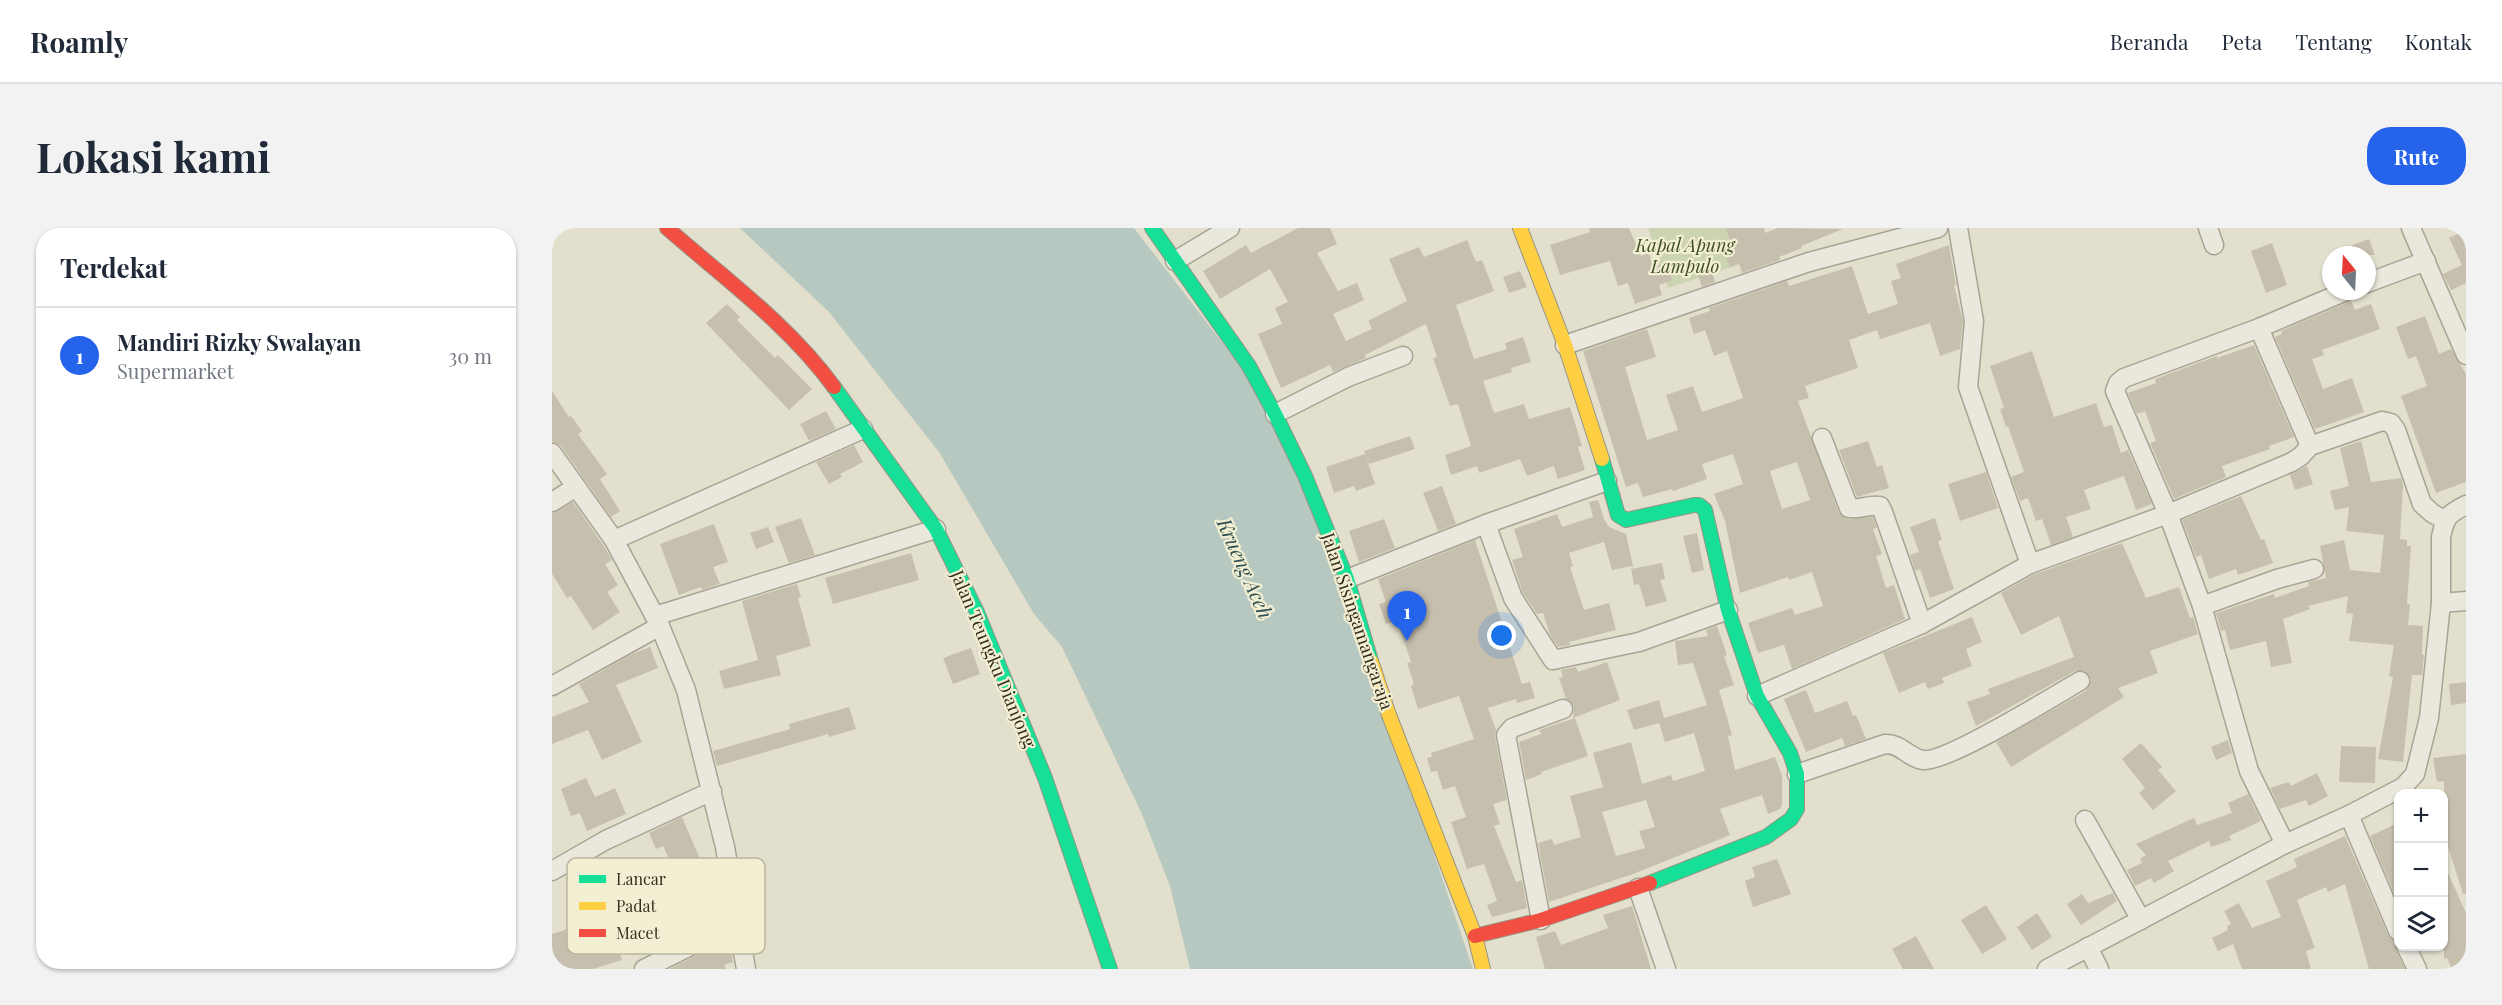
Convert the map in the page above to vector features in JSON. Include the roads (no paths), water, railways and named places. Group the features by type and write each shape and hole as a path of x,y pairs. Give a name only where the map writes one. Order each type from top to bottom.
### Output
{"street":[{"name":"Jalan Teungku Dianjong","path":"668,228 777,324 821,369 936,530 977,612 1045,778 1095,919 1110,969"},
{"name":"Jalan Sisingamangaraja","path":"1152,228 1249,366 1305,476 1347,579 1389,715 1475,936 1483,969"},
{"path":"1175,261 1230,228"},
{"path":"1565,345 1809,262 1938,228"},
{"path":"1958,228 1974,321 1968,387 2030,564"},
{"path":"2411,228 2466,355"},
{"path":"1475,936 1541,920 1638,888 1738,848 1781,828 1791,819 1797,809 1797,774 1790,753 1757,696 1728,609 1705,510 1694,505 1622,519 1618,515 1526,230"},
{"path":"2376,280 2426,261"},
{"path":"2285,843 2249,771 2202,606 2168,514 2115,391 2118,383 2124,378 2259,328 2325,300"},
{"path":"2259,328 2310,446"},
{"path":"1275,414 1348,377 1403,356"},
{"path":"1757,696 1922,624 2030,564 2168,514 2292,462 2310,446 2382,421 2391,423 2396,430 2422,504 2444,520"},
{"path":"614,540 863,429"},
{"path":"1822,438 1849,508 1880,506 1922,624"},
{"path":"552,453 614,540 658,621 687,690 727,858"},
{"path":"1347,579 1486,524 1607,481"},
{"path":"552,502 576,487"},
{"path":"2047,969 2285,843 2403,788 2415,774 2429,718 2441,603 2441,537 2444,520 2453,511 2466,505"},
{"path":"1486,524 1513,598 1553,660 1639,642 1728,609"},
{"path":"552,686 658,621 936,530"},
{"path":"2202,606 2277,579 2314,569"},
{"path":"2441,603 2466,601"},
{"path":"1797,774 1885,744 1898,746 1923,760 1931,759 1968,745 2080,681"},
{"path":"1541,920 1506,735 1512,728 1563,709"},
{"path":"575,858 606,840 712,792"},
{"path":"2349,815 2394,922"},
{"path":"2085,820 2141,920"},
{"path":"552,871 567,862"},
{"path":"1638,888 1666,969"},
{"path":"2088,947 2099,969"},
{"path":"2408,951 2417,969"},
{"path":"644,969 674,954"},
{"path":"743,954 746,969"}],"water":[{"name":"Krueng Aceh","path":"740,228 1134,228 1258,389 1338,571 1473,969 1190,969 1170,886 1141,812 1062,647 1034,614 939,452 829,312"}],"place":[{"name":"Mandiri Rizky Swalayan","path":"1407,641"}],"park label":[{"name":"Kapal Apung Lampulo","path":"1685,255"}]}
